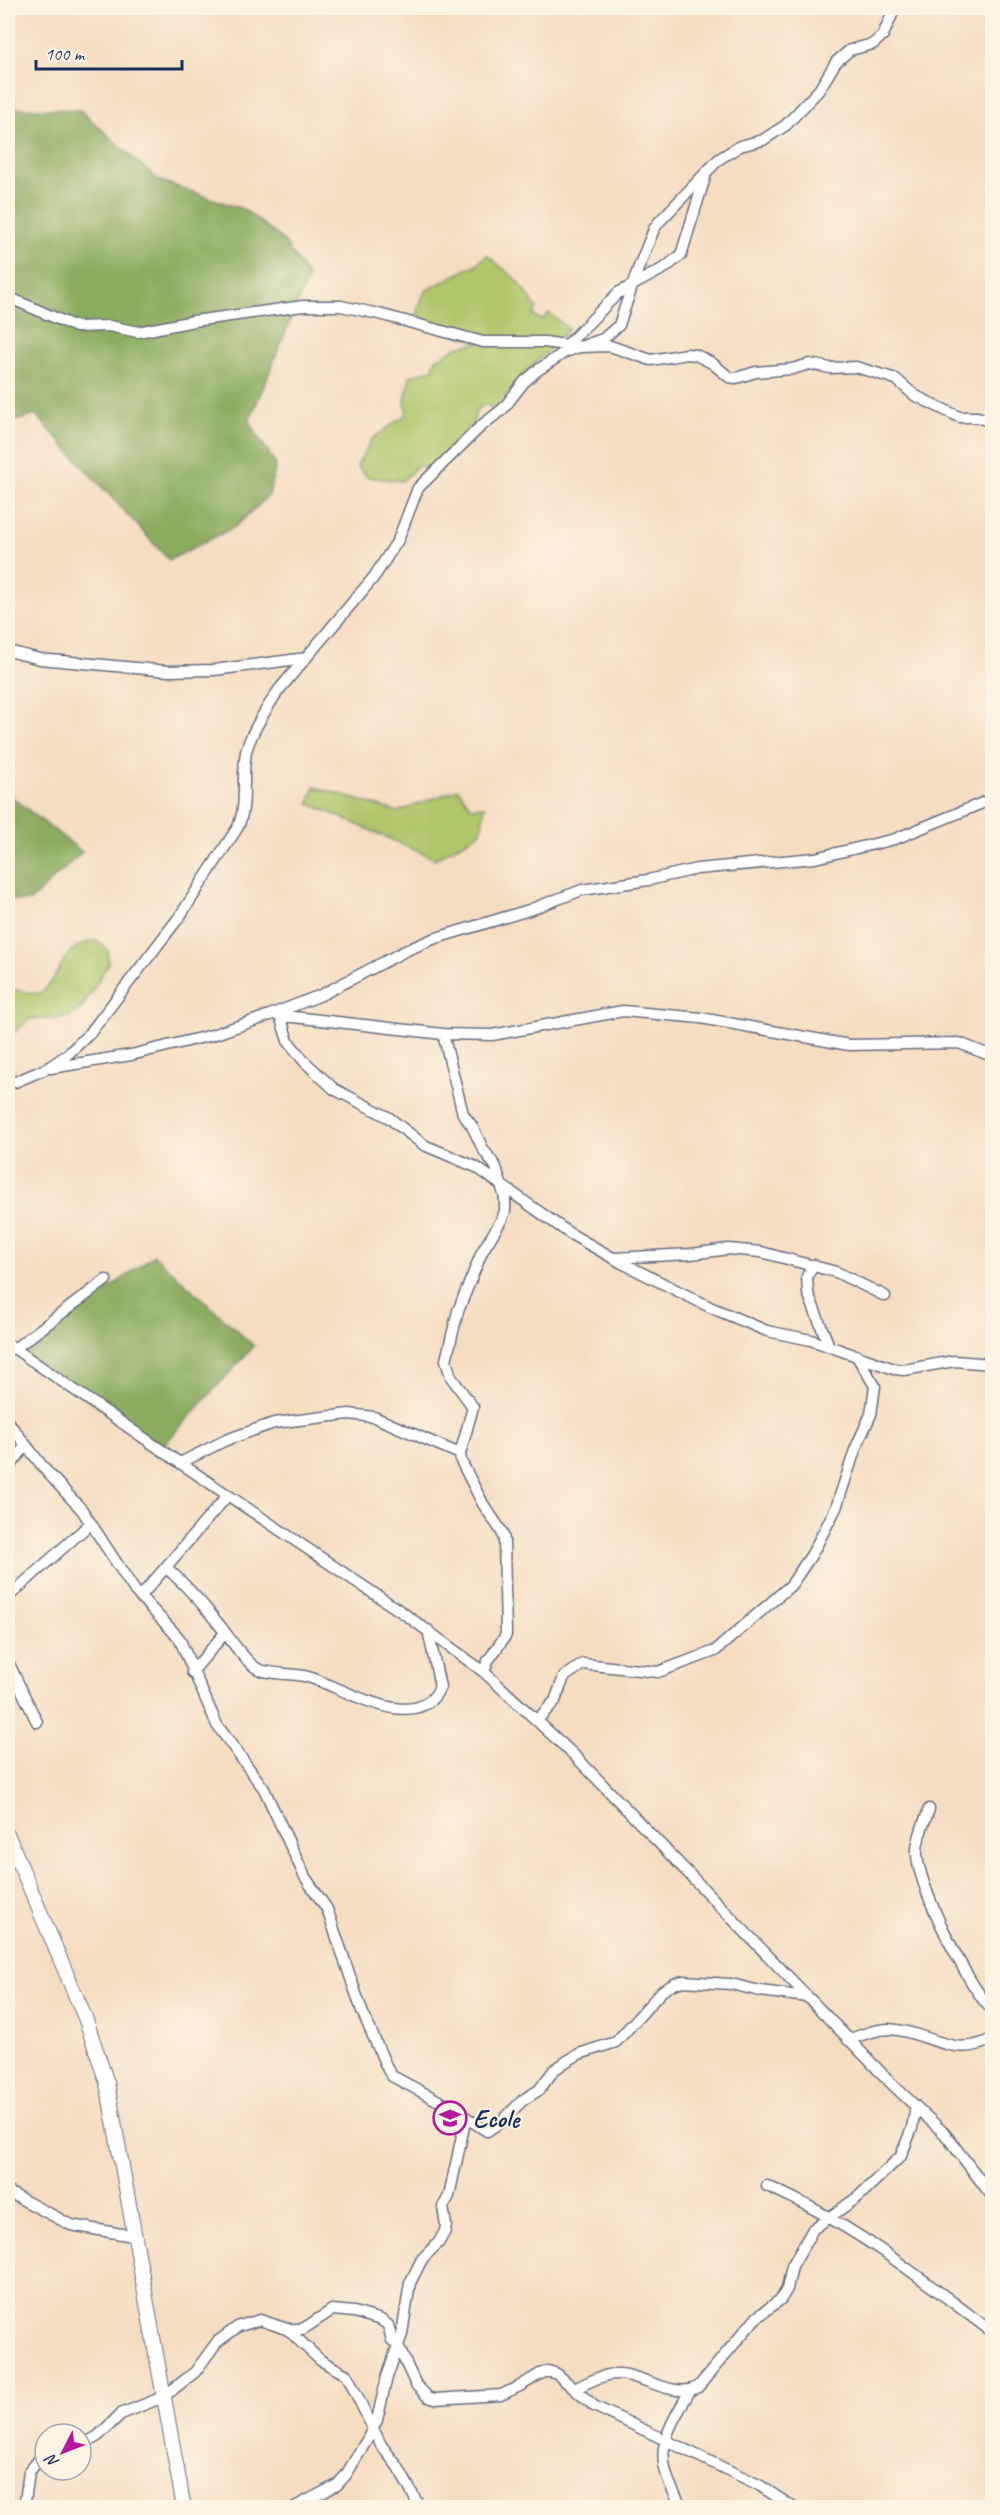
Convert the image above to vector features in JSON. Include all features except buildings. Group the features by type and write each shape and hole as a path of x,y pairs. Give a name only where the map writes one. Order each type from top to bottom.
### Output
{"street":[{"path":"538,370 566,352 603,339 619,325 654,229 706,173 730,152 763,140 786,125 819,90 836,62 850,50 873,44 883,35 895,8"},
{"path":"48,1068 67,1054 97,1024 180,916 238,827 242,816 247,749 266,709 374,577 398,540 418,488 481,426 503,409 524,382 569,344 618,293 681,255 706,173"},
{"path":"8,297 76,327 110,326 138,332 194,321 303,306 340,306 483,342 569,344 581,347 610,346 651,360 687,354 696,355 736,378 756,372 792,369 810,364 830,368 856,367 896,379 914,394 959,417 977,417 993,422"},
{"path":"8,651 40,659 115,668 168,671 213,670 306,658"},
{"path":"8,1091 11,1081 48,1068 131,1055 212,1035 276,1015 433,939 529,910 582,890 648,880 697,869 815,858 895,839 993,800"},
{"path":"276,1015 443,1034 492,1035 623,1011 701,1018 849,1045 959,1043 993,1056"},
{"path":"276,1015 288,1041 327,1083 388,1117 424,1145 476,1167 569,1233 712,1308 766,1331 811,1340 894,1370 954,1361 993,1364"},
{"path":"443,1034 463,1114 492,1160 502,1184 505,1211 474,1270 458,1311 446,1360 451,1377 473,1407 460,1454 465,1473 502,1532 504,1540 506,1635 488,1661 484,1672"},
{"path":"614,1258 691,1254 728,1249 761,1252 836,1272 885,1296"},
{"path":"814,1265 807,1276 808,1293 829,1346"},
{"path":"106,1280 11,1346 428,1630 484,1672 537,1720 915,2107 945,2134 993,2196"},
{"path":"537,1720 555,1701 564,1677 582,1664 658,1672 703,1656 715,1651 791,1585 812,1554 836,1508 855,1450 871,1414 874,1380 863,1369 856,1355"},
{"path":"180,1463 226,1440 274,1423 349,1414 374,1417 460,1454"},
{"path":"8,1422 82,1510 140,1597 175,1633 217,1725 264,1789 307,1881 327,1909 362,2011 392,2076 466,2117 484,2130 490,2130 523,2100 538,2090 560,2066 579,2054 616,2042 662,1991 674,1984 683,1981 732,1984 760,1991 807,1997"},
{"path":"8,1469 26,1445"},
{"path":"140,1597 228,1495"},
{"path":"8,1597 91,1523"},
{"path":"166,1567 189,1588 219,1624 224,1634 258,1669 308,1677 360,1698 411,1710 428,1703 440,1687 428,1630"},
{"path":"192,1672 224,1634"},
{"path":"8,1662 37,1722"},
{"path":"929,1809 916,1850 921,1871 938,1922 993,2010"},
{"path":"8,1836 100,2058 111,2102 133,2236 184,2508"},
{"path":"849,2040 885,2029 897,2030 952,2047 969,2048 993,2039"},
{"path":"574,2389 610,2375 620,2374 673,2390 690,2391 698,2387 755,2319 781,2299 787,2289 792,2265 813,2229 858,2197 901,2156 912,2128 915,2107"},
{"path":"293,2508 337,2485 346,2475 373,2428 398,2346 411,2283 422,2259 439,2241 446,2225 443,2207 449,2196 466,2117"},
{"path":"767,2187 809,2205 861,2236 993,2332"},
{"path":"8,2192 71,2224 133,2236"},
{"path":"93,2439 122,2414 163,2397 195,2372 217,2342 239,2326 260,2320 287,2329 303,2329 332,2310 354,2312 381,2320 388,2325 392,2340 398,2346 416,2385 428,2397 435,2399 501,2394 548,2371 557,2373 594,2406 759,2486 794,2508"},
{"path":"287,2329 320,2360 347,2375 381,2445 398,2467 420,2508"},
{"path":"682,2508 665,2474 662,2457 664,2440 690,2391"},
{"path":"24,2508 29,2472 33,2467"},
{"path":"306,2508 317,2496"}],"green space":[{"path":"12,108 80,110 158,180 245,210 283,240 308,277 249,422 276,465 269,495 235,527 169,560 36,415 8,423 8,110"},
{"path":"487,255 518,281 537,308 533,315 542,320 549,313 569,329 527,371 497,406 492,409 485,404 476,411 470,429 426,470 419,465 402,481 367,477 357,466 372,439 407,414 405,402 410,376 433,369 435,360 457,347 481,342 417,324 418,309 425,291 475,265"},
{"path":"315,787 398,812 458,789 471,807 485,806 481,832 435,859 309,803"},
{"path":"8,794 82,852 30,901 8,900"},
{"path":"97,940 108,950 108,964 82,1008 70,1016 55,1019 30,1019 8,1038 8,989 38,994 50,983 72,951 80,945"},
{"path":"154,1255 254,1346 160,1449 22,1354"}],"place":[{"name":"Ecole","path":"450,2118"}]}
